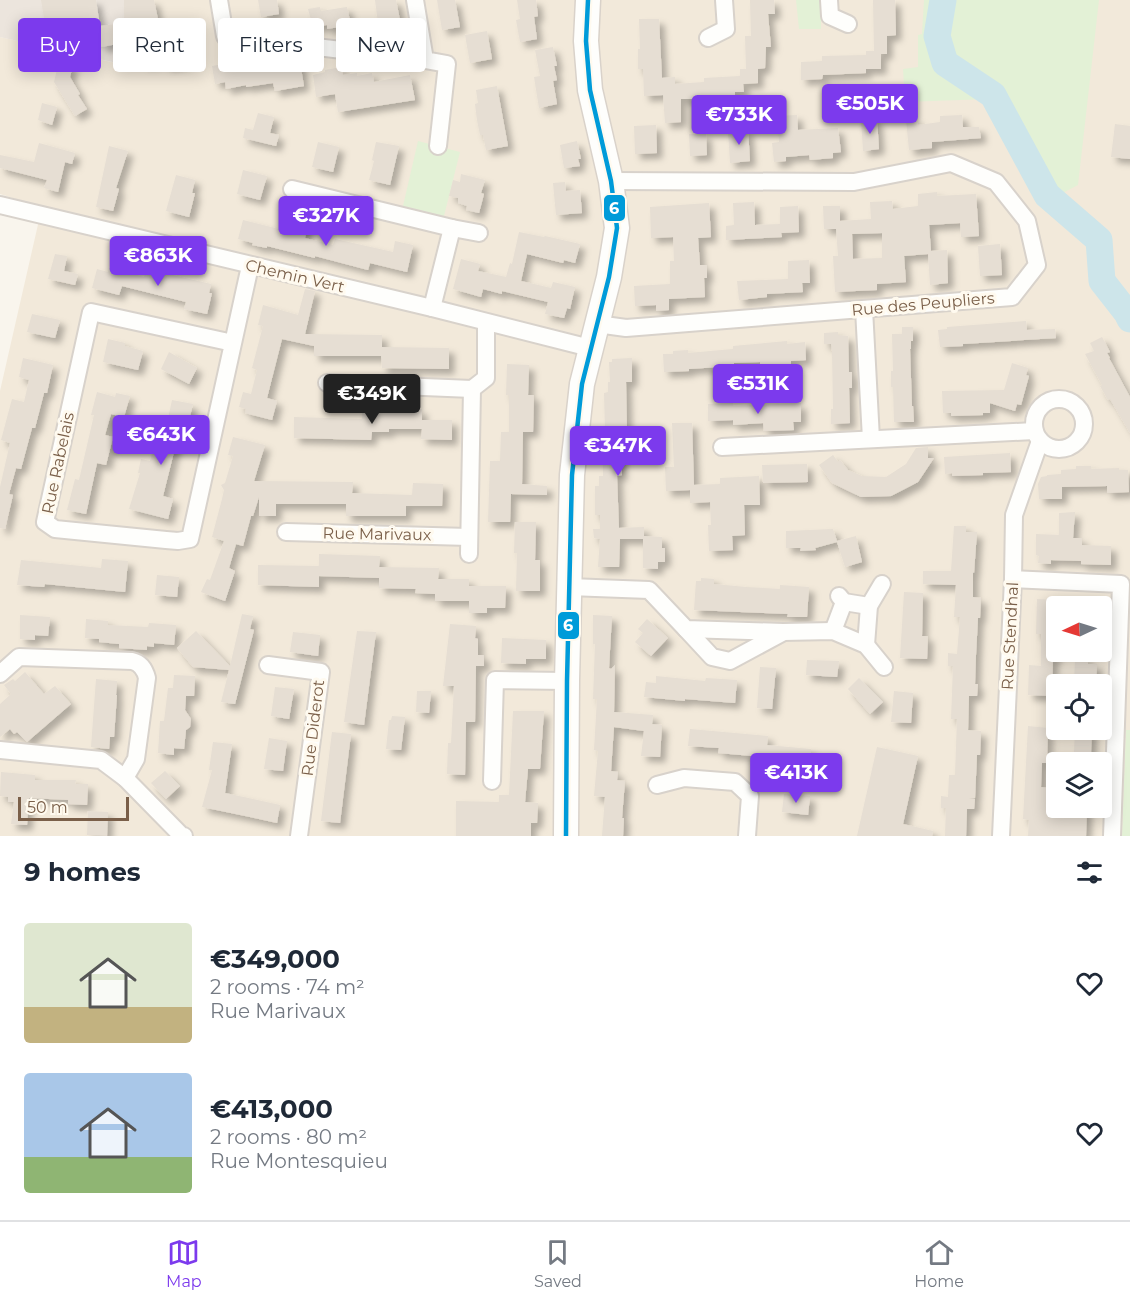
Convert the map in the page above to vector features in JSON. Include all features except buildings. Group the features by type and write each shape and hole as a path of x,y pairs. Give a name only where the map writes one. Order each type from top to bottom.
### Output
{"street":[{"path":"219,0 225,36 336,49"},
{"path":"415,0 418,18"},
{"path":"566,836 572,475 582,384 609,277 617,228 611,182 590,90 586,41 588,0"},
{"path":"708,38 726,29 724,0"},
{"path":"830,0 830,15 848,24"},
{"path":"426,60 447,64 438,146"},
{"name":"Rue des Peupliers","path":"597,324 626,328 1012,297 1037,265 1027,221 996,182 951,163 854,182 611,182"},
{"path":"292,189 479,233"},
{"name":"Chemin Vert","path":"0,205 590,348"},
{"path":"432,308 452,228"},
{"name":"Rue Rabelais","path":"233,342 91,312 45,522 55,529 178,541 190,538 250,266"},
{"path":"722,447 871,439 864,309"},
{"path":"327,383 472,389 486,378 486,323"},
{"path":"469,554 472,389"},
{"name":"Rue Stendhal","path":"871,439 1037,436 1014,515 1001,836"},
{"name":"Rue Marivaux","path":"286,532 469,537"},
{"path":"1013,579 1121,584 1112,836"},
{"path":"866,645 869,606 882,584"},
{"path":"569,587 649,590 712,657 730,661 783,632"},
{"path":"834,631 842,599 869,606"},
{"path":"686,629 834,631 866,645 884,668"},
{"path":"0,674 19,657 132,661 140,664 147,678 136,759 125,778"},
{"name":"Rue Diderot","path":"268,665 321,672 300,836"},
{"path":"492,780 495,680 567,681"},
{"path":"0,750 101,760 125,778 184,836"},
{"path":"657,785 684,778 735,782 750,796 747,836"}],"shaded area":[{"path":"0,0 124,0 125,18 113,18 113,62 101,59 101,18 18,18 18,41 0,37"},
{"path":"124,0 1130,0 1130,836 0,836 0,391 42,207 0,194 0,37 18,41 18,72 101,72 101,60 113,62 113,72 206,72 206,18 124,18"}],"green space":[{"path":"796,0 821,0 821,29 799,29"},
{"path":"924,0 936,0 931,40 942,73 956,81 968,84 988,99 905,102 903,69 918,67 918,35 922,34"},
{"path":"950,0 1099,0 1078,185 1057,196 1001,94 988,79 959,67 948,47"},
{"path":"418,141 460,152 444,216 403,206"},
{"path":"1126,730 1130,730 1130,836 1122,836"}],"waterway":[{"path":"943,0 937,36 945,63 993,95 1047,195 1099,240 1102,281 1130,319"}],"transit line":[{"name":"6","path":"566,836 572,475 582,384 609,277 617,228 611,181 590,90 586,41 588,0"}]}
